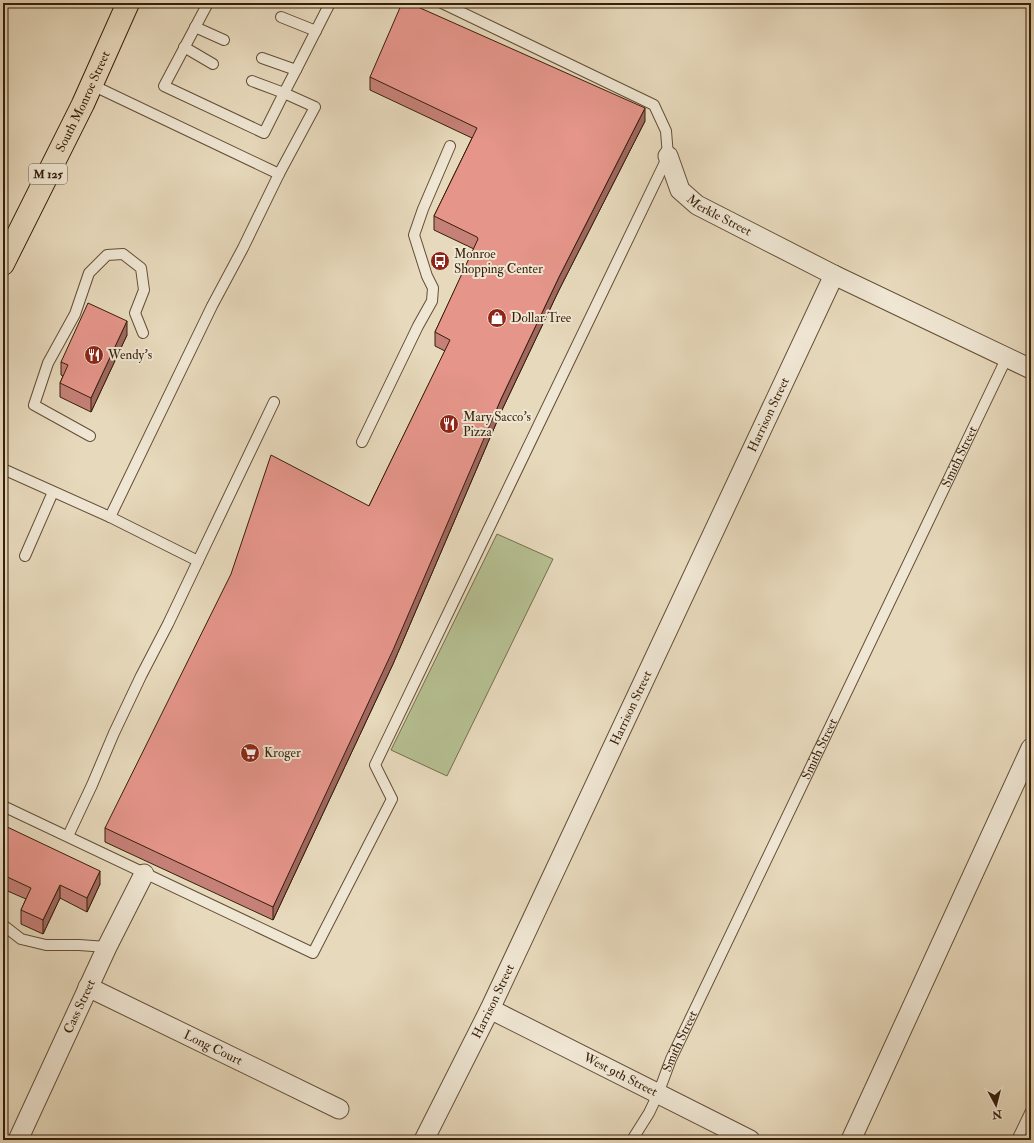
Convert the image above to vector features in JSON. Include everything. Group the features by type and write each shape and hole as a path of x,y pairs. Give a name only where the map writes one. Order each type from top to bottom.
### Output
{"main road":[{"name":"South Monroe Street","path":"3,264 92,84 128,3"}],"street":[{"name":"Merkle Street","path":"668,156 680,190 697,205 834,275 1031,369"},
{"name":"Harrison Street","path":"424,1140 490,1009 834,275"},
{"path":"851,1140 1031,748"},
{"name":"Cass Street","path":"18,1140 88,987 144,874"},
{"name":"Long Court","path":"88,987 339,1109"},
{"name":"West 9th Street","path":"490,1009 750,1140"}],"lane":[{"path":"208,3 164,86 264,133 330,3"},
{"name":"Merkle Street","path":"442,3 654,105 666,130 668,156"},
{"path":"281,17 316,31"},
{"path":"195,26 224,40"},
{"path":"184,47 213,64"},
{"path":"262,58 296,70"},
{"path":"110,517 212,306 243,248 278,174 315,107 252,81"},
{"path":"92,84 278,174"},
{"path":"362,442 418,326 432,301 433,288 427,276 414,235 422,209 450,146"},
{"path":"3,806 313,953 392,799 375,765 668,156"},
{"path":"90,436 34,406 48,363 75,314 89,272 107,255 123,254 141,268 144,290 135,313 143,332"},
{"name":"Smith Street","path":"632,1140 649,1113 674,1052 1007,358"},
{"path":"68,836 141,676 168,624 274,402"},
{"path":"3,470 110,517 198,561"},
{"path":"25,556 53,492"},
{"path":"3,925 22,939 46,945 107,947"},
{"path":"1017,1140 1031,1111"}],"green space":[{"path":"497,534 553,559 447,776 391,750"}],"building":[{"path":"402,3 409,3 645,108 559,277 501,399 393,650 273,907 105,828 231,574 271,455 369,506 450,340 435,332 478,239 477,237 434,216 477,128 370,77"},
{"name":"Wendy's","path":"88,303 127,321 91,398 60,383 68,365 61,362"},
{"path":"3,825 100,871 87,898 60,885 43,920 21,910 31,888 3,875"}],"place":[{"name":"Monroe Shopping Center","path":"440,261"},
{"name":"Dollar Tree","path":"497,318"},
{"name":"Wendy's","path":"94,355"},
{"name":"Mary Sacco's Pizza","path":"449,424"},
{"name":"Kroger","path":"250,753"}]}
